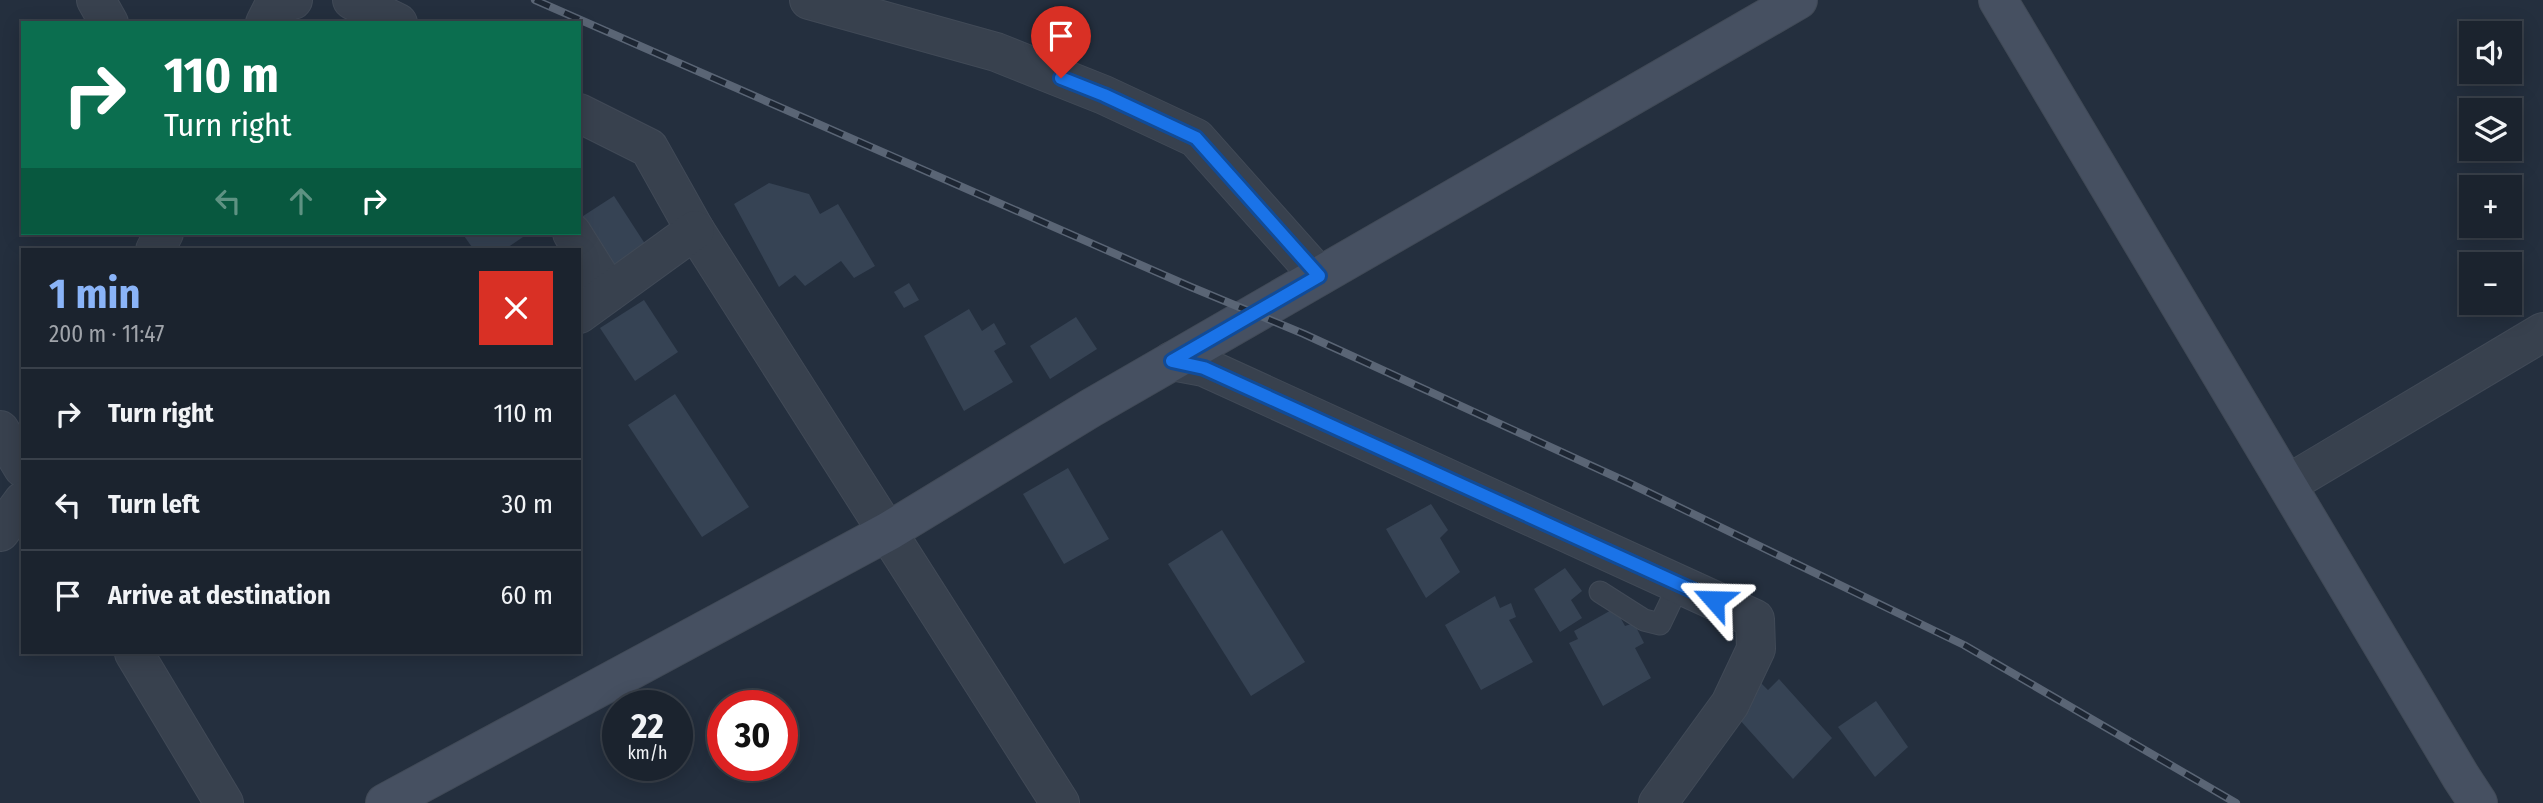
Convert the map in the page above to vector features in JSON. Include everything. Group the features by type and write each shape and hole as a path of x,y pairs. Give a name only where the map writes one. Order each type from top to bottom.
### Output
{"street":[{"path":"96,0 108,21"},
{"path":"266,21 274,5 293,0"},
{"path":"352,0 394,21"},
{"path":"809,0 996,52 1104,95 1196,138 1319,276"},
{"path":"385,803 889,531 1172,361 1798,0"},
{"path":"1998,0 2460,777 2478,803"},
{"path":"581,114 649,148 695,230 1060,803"},
{"path":"581,262 594,303 695,230"},
{"path":"2288,484 2543,332"},
{"path":"1172,361 1204,368 1755,619 1756,649 1730,704 1658,803"},
{"path":"0,430 21,465"},
{"path":"0,532 21,504"},
{"path":"135,654 224,803"}],"lane":[{"path":"1600,592 1644,620 1660,624 1672,599 1672,581"}],"building":[{"path":"769,183 809,194 820,214 838,204 875,266 854,278 841,261 805,286 795,275 779,287 734,204"},
{"path":"614,196 649,250 615,272 581,217"},
{"path":"463,235 523,237 507,248 473,248"},
{"path":"909,283 919,300 904,308 894,292"},
{"path":"644,300 678,352 635,381 600,328"},
{"path":"969,309 982,331 994,323 1006,344 994,351 1013,382 964,411 924,336"},
{"path":"1076,317 1097,349 1050,379 1030,346"},
{"path":"675,394 749,507 702,537 628,425"},
{"path":"1068,468 1109,539 1064,564 1023,494"},
{"path":"1431,504 1448,530 1440,538 1460,572 1426,598 1386,529"},
{"path":"1222,530 1305,662 1251,696 1168,564"},
{"path":"1565,568 1582,591 1571,600 1582,618 1560,632 1534,589"},
{"path":"1495,596 1500,608 1511,603 1516,617 1509,620 1533,662 1481,690 1445,625"},
{"path":"1615,608 1625,626 1634,623 1644,643 1635,648 1651,678 1603,706 1569,643 1578,639 1574,631"},
{"path":"1779,679 1832,738 1793,779 1739,719 1759,681 1768,690"},
{"path":"1876,701 1908,747 1875,777 1838,727"}],"railway":[{"path":"535,0 1304,334 1629,483 1964,645 2236,803"}],"route":[{"path":"1061,78 1196,138 1319,276 1172,361 1204,368 1714,600"}]}
